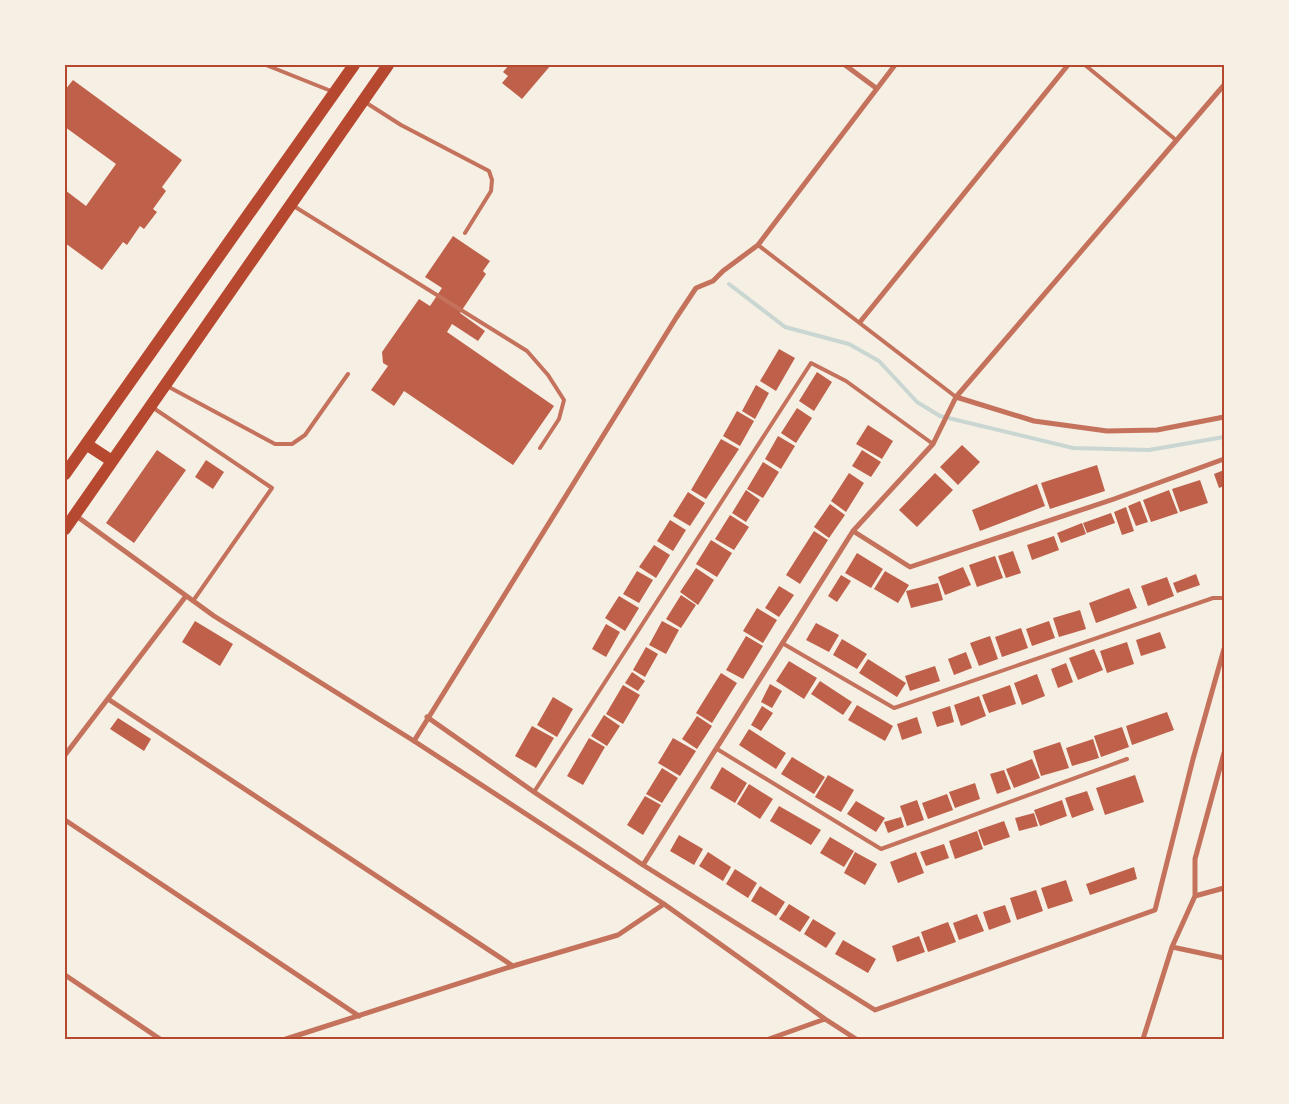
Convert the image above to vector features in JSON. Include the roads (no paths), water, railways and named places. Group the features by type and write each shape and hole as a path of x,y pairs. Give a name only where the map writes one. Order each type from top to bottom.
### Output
{"main road":[{"path":"65,474 354,65"},
{"path":"65,529 388,65"},
{"path":"86,444 112,461"}],"street":[{"path":"845,65 876,88"},
{"path":"414,741 427,717 696,288 713,281 723,271 758,245 895,65"},
{"path":"860,322 1068,65"},
{"path":"643,865 853,531 933,444 956,397 1224,85"},
{"path":"956,397 1034,422 1100,430 1157,430 1224,417"},
{"path":"853,531 910,567 1224,459"},
{"path":"75,515 214,616 414,741 664,904 856,1039"},
{"path":"65,756 186,596"},
{"path":"427,717 643,865 874,1010 1155,910 1193,759 1224,649"},
{"path":"108,699 513,966"},
{"path":"1143,1039 1172,948 1195,896 1194,859 1224,753"},
{"path":"65,820 359,1016"},
{"path":"1195,896 1224,888"},
{"path":"286,1039 513,966 618,935 664,904"},
{"path":"1172,948 1224,958"},
{"path":"65,975 160,1039"},
{"path":"769,1039 825,1019"}],"lane":[{"path":"266,65 334,92"},
{"path":"1085,65 1176,140"},
{"path":"363,100 401,125 489,172 492,180 491,191 465,233"},
{"path":"290,204 527,351 548,375 564,400 559,419 540,448"},
{"path":"758,245 956,397"},
{"path":"534,792 811,362 846,381 933,444"},
{"path":"165,385 275,444 292,444 305,435 348,374"},
{"path":"150,406 272,488 193,601"},
{"path":"782,643 894,708 1213,598 1224,598"},
{"path":"717,749 881,849 1127,759"}],"waterway":[{"path":"729,284 785,327 849,344 879,361 917,402 940,416 1073,448 1149,450 1224,437"}]}
